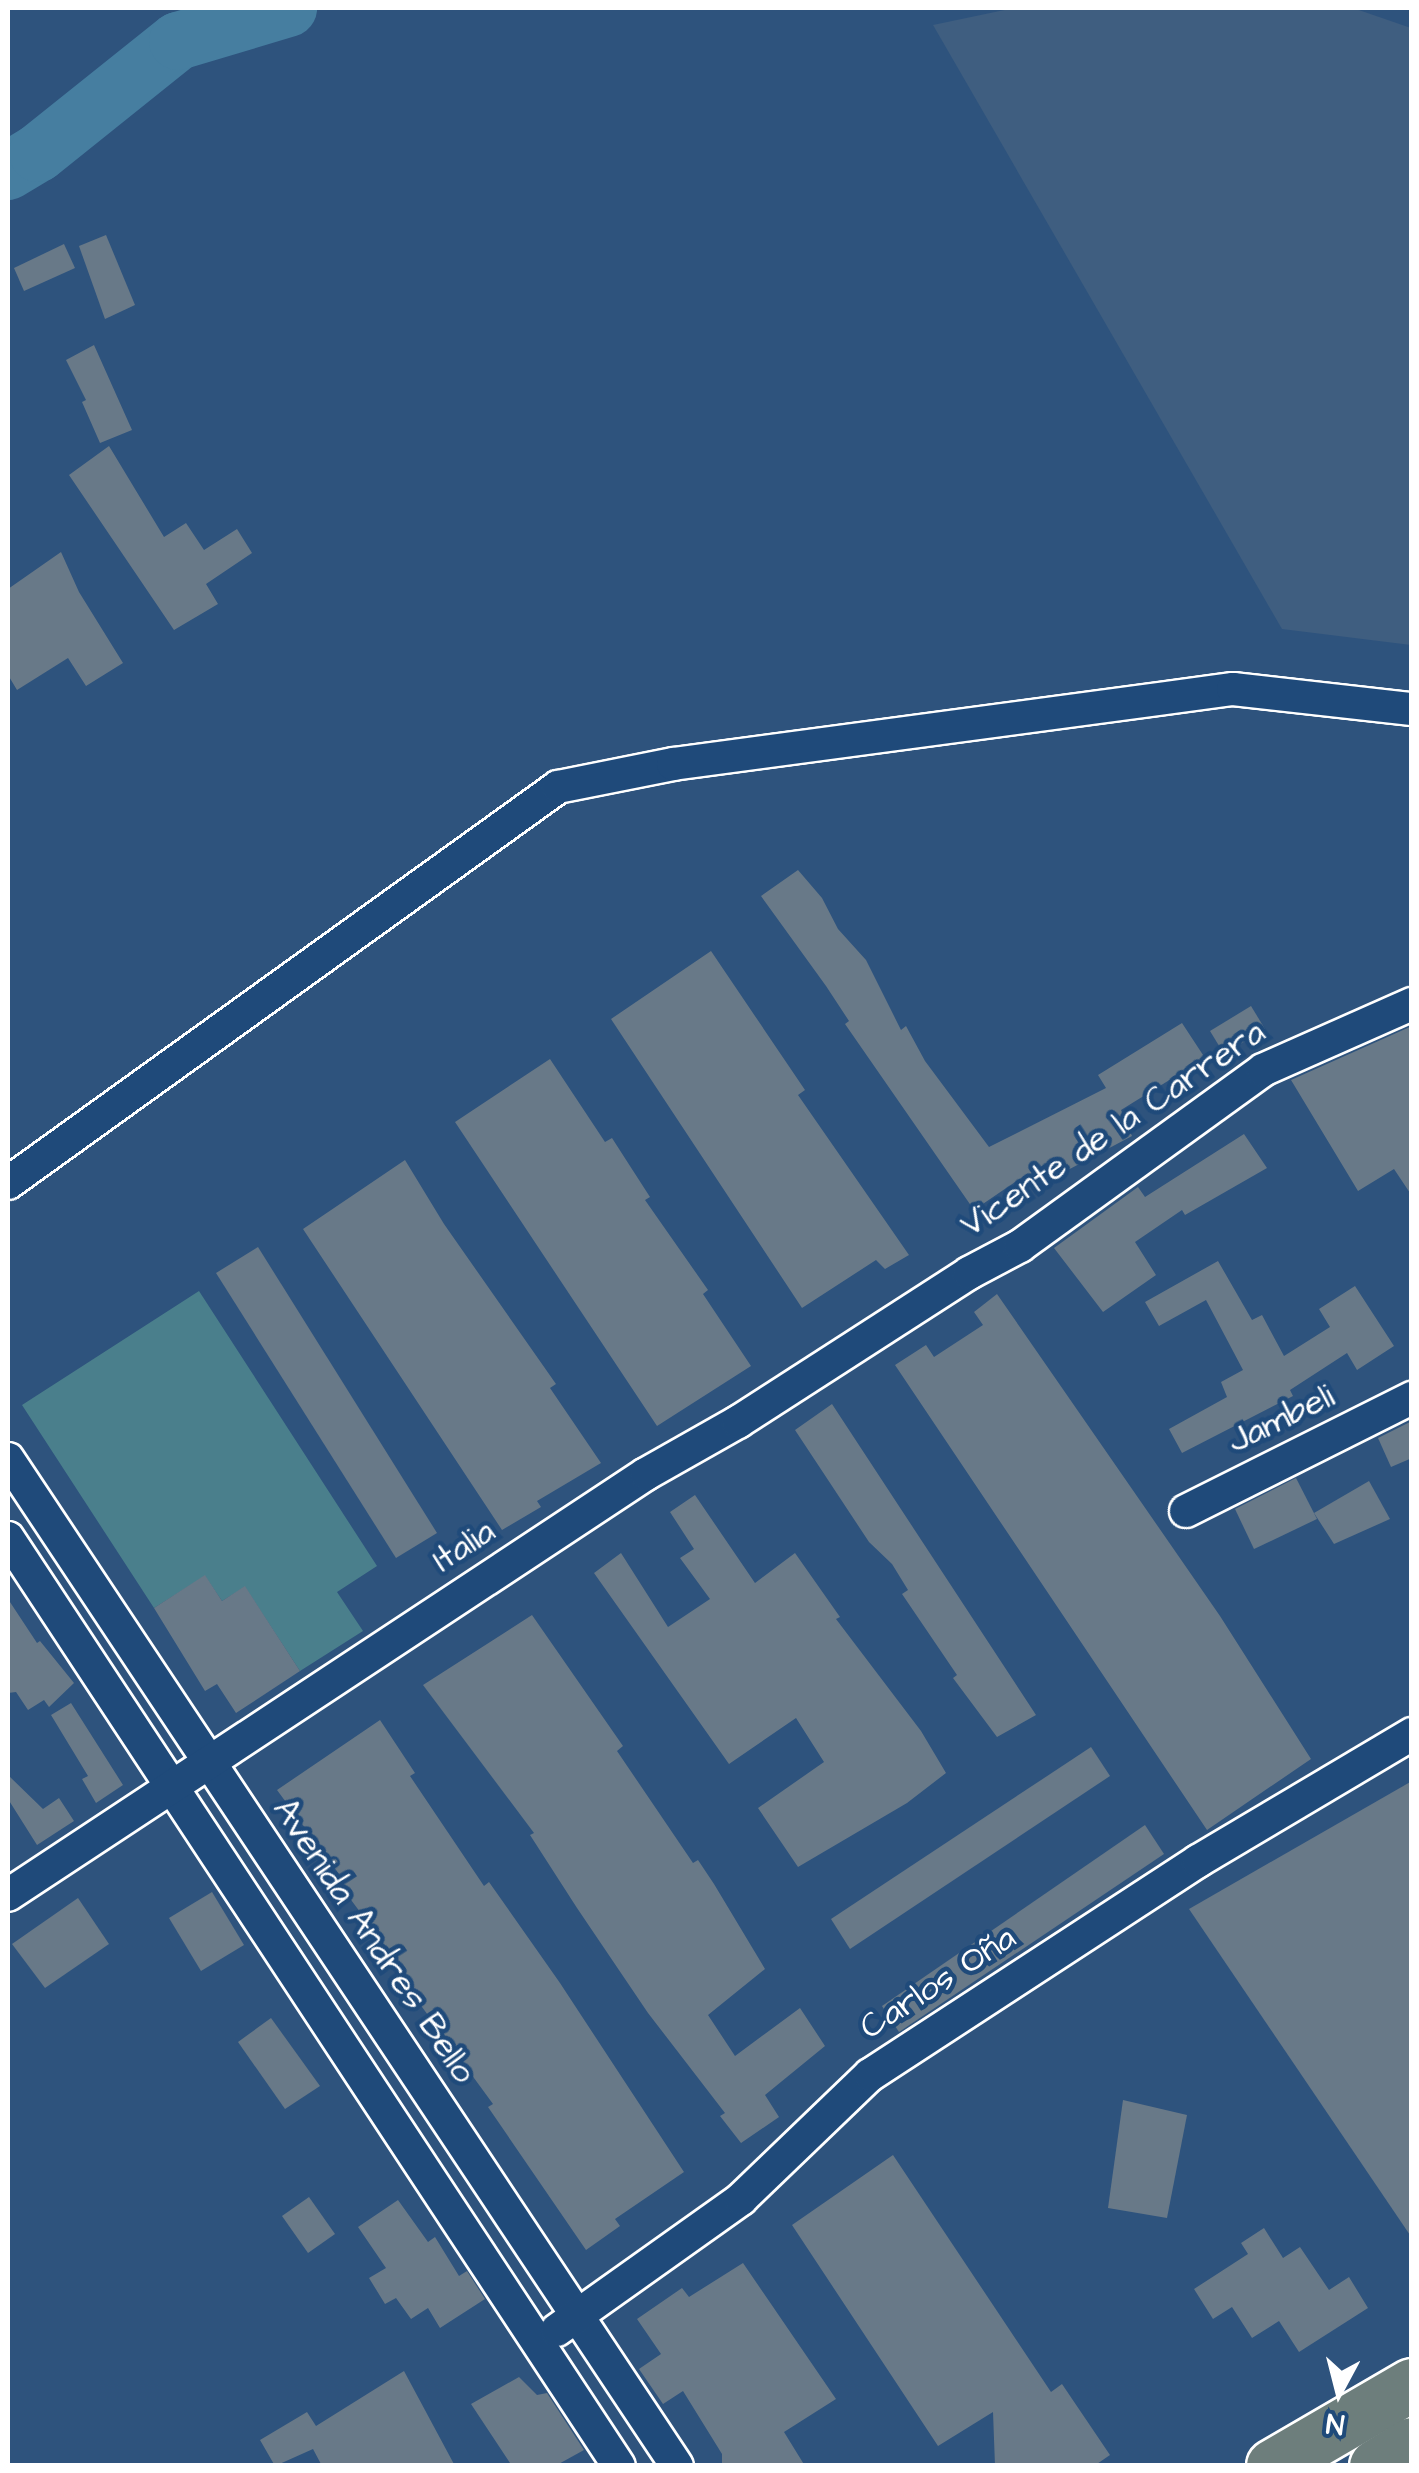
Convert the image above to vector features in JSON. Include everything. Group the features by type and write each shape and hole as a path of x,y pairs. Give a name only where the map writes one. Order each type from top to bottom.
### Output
{"main road":[{"path":"1273,2466 1412,2385"},
{"path":"1376,2466 1412,2444"}],"street":[{"path":"8,1183 558,787 674,764 1233,689 1412,709"},
{"name":"Vicente de la Carrera","path":"970,1273 1020,1246 1262,1070 1412,1004"},
{"name":"Italia","path":"8,1895 646,1474 738,1422 970,1273"},
{"name":"Jambeli","path":"1186,1510 1412,1398"},
{"name":"Avenida Andres Bello","path":"8,1459 676,2466"},
{"path":"8,1538 170,1788 542,2343 619,2466"},
{"name":"Carlos Oña","path":"542,2343 574,2316 741,2199 870,2075 1198,1861 1412,1734"}],"shaded area":[{"path":"1014,8 1353,8 1411,28 1411,645 1282,629 933,25"}],"green space":[{"path":"199,1291 377,1566 337,1592 363,1631 300,1671 245,1587 222,1601 205,1576 154,1608 22,1405"}],"building":[{"path":"106,235 135,305 105,319 79,246"},
{"path":"64,244 75,268 24,291 14,268"},
{"path":"94,345 132,430 100,443 82,402 86,400 66,360"},
{"path":"109,446 164,537 186,523 204,550 237,529 252,553 206,584 218,604 174,630 69,475"},
{"path":"61,552 79,592 123,663 86,686 68,658 17,690 8,675 8,589"},
{"path":"798,870 822,898 838,929 866,960 901,1030 906,1026 925,1061 989,1147 1106,1088 1098,1075 1182,1023 1205,1058 1121,1110 1132,1136 1034,1188 1024,1176 974,1210 845,1024 849,1021 826,986 761,896"},
{"path":"711,951 805,1090 798,1095 909,1255 885,1269 876,1260 802,1308 611,1019"},
{"path":"1251,1006 1265,1029 1224,1054 1210,1031"},
{"path":"1412,1026 1412,1196 1394,1169 1358,1191 1291,1080"},
{"path":"550,1059 605,1142 612,1138 650,1197 645,1200 708,1290 703,1294 751,1366 657,1426 455,1122"},
{"path":"1244,1134 1267,1168 1185,1215 1182,1210 1135,1242 1156,1275 1103,1312 1054,1248 1138,1187 1145,1197"},
{"path":"405,1160 444,1224 556,1384 550,1388 601,1463 537,1501 541,1507 502,1530 303,1229"},
{"path":"258,1247 437,1533 396,1558 216,1273"},
{"path":"1218,1261 1252,1320 1262,1315 1284,1356 1330,1327 1319,1309 1355,1286 1394,1346 1357,1370 1347,1353 1290,1390 1293,1396 1182,1453 1169,1429 1227,1397 1221,1382 1243,1370 1206,1300 1159,1326 1145,1302"},
{"path":"997,1294 1220,1616 1311,1759 1207,1830 895,1365 926,1345 934,1357 983,1325 974,1312"},
{"path":"832,1404 1036,1715 997,1737 953,1678 957,1675 902,1594 908,1590 892,1564 869,1542 795,1430"},
{"path":"1412,1421 1412,1458 1391,1467 1378,1438"},
{"path":"1296,1478 1317,1519 1254,1549 1235,1509"},
{"path":"1369,1481 1390,1519 1334,1544 1314,1513"},
{"path":"695,1495 755,1583 795,1553 840,1617 836,1619 921,1731 946,1773 907,1803 798,1867 758,1808 824,1762 796,1718 729,1764 594,1573 621,1553 668,1627 710,1599 680,1558 694,1549 670,1512"},
{"path":"205,1575 222,1601 245,1586 300,1671 236,1713 217,1684 205,1691 154,1608"},
{"path":"8,1599 37,1643 40,1641 74,1683 49,1707 44,1700 28,1710 16,1692 8,1693"},
{"path":"532,1615 623,1746 617,1751 693,1863 698,1860 714,1884 765,1969 708,2015 735,2056 800,2008 825,2046 765,2095 779,2117 741,2143 720,2116 725,2113 648,2013 577,1908 530,1835 534,1833 423,1685"},
{"path":"71,1703 123,1785 96,1803 82,1779 88,1776 51,1715"},
{"path":"380,1720 415,1773 410,1776 484,1886 489,1882 560,1983 684,2172 615,2219 620,2226 586,2250 488,2107 493,2104 384,1955 389,1951 334,1877 339,1874 277,1790"},
{"path":"1091,1747 1110,1776 850,1949 831,1919"},
{"path":"8,1775 43,1809 59,1798 74,1821 37,1845 8,1799"},
{"path":"1412,1781 1412,2238 1189,1909"},
{"path":"1145,1825 1164,1854 899,2032 882,2006"},
{"path":"212,1892 244,1945 201,1971 169,1918"},
{"path":"78,1898 109,1944 45,1988 12,1944"},
{"path":"271,2018 320,2086 285,2109 238,2042"},
{"path":"1123,2100 1187,2115 1167,2218 1108,2208"},
{"path":"893,2155 1051,2392 1062,2384 1110,2455 1094,2466 995,2466 993,2412 938,2446 792,2225"},
{"path":"309,2197 335,2234 308,2253 282,2216"},
{"path":"398,2200 428,2242 435,2237 459,2276 467,2271 485,2299 440,2328 428,2308 411,2319 396,2298 385,2304 369,2278 386,2268 358,2227"},
{"path":"1264,2228 1283,2258 1300,2247 1329,2290 1349,2277 1368,2308 1299,2352 1279,2321 1252,2338 1232,2307 1213,2319 1194,2289 1248,2254 1241,2243"},
{"path":"743,2263 836,2399 784,2432 805,2466 722,2466 722,2454 683,2391 663,2404 639,2369 661,2354 637,2319 682,2288 689,2297"},
{"path":"404,2371 455,2466 322,2466 313,2449 275,2466 260,2440 307,2412 316,2426"},
{"path":"519,2377 537,2395 547,2393 584,2450 555,2466 512,2466 471,2404"}],"waterway":[{"path":"8,171 38,153 178,41 288,8"}]}
